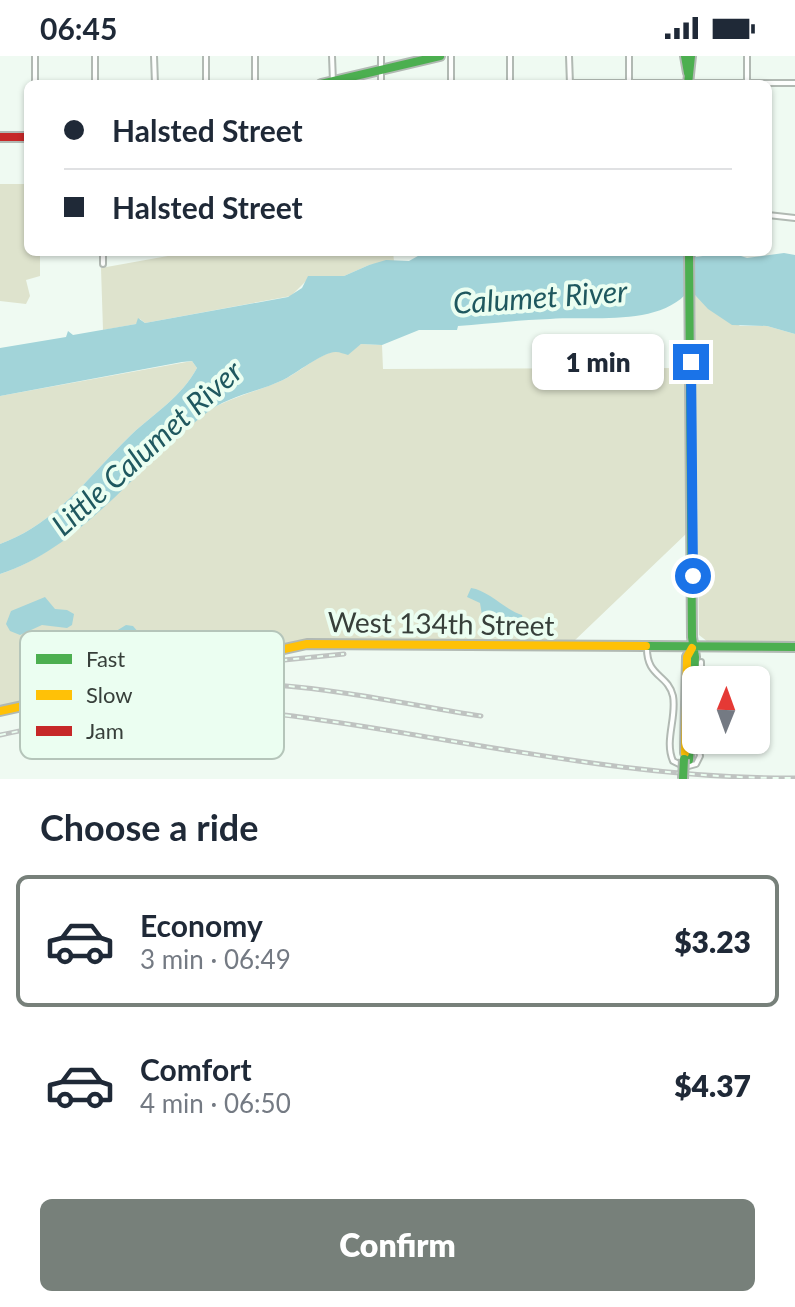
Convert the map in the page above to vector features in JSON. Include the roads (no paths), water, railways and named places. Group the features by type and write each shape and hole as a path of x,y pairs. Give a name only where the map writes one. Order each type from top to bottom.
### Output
{"street":[{"path":"35,56 35,80"},
{"path":"95,56 95,80"},
{"path":"154,56 155,80"},
{"path":"206,56 206,80"},
{"path":"255,56 255,80"},
{"path":"332,56 333,80"},
{"path":"381,56 381,80"},
{"path":"344,80 440,56"},
{"path":"451,56 451,80"},
{"path":"510,56 510,80"},
{"path":"569,56 570,80"},
{"path":"629,56 629,80"},
{"path":"688,56 688,80"},
{"path":"747,56 747,80"},
{"path":"772,83 795,83"},
{"path":"0,137 24,137"},
{"path":"772,215 795,218"},
{"path":"103,256 103,264"},
{"path":"647,647 650,668 673,696 671,757 685,767 691,760 695,657 692,647 689,256"},
{"name":"West 134th Street","path":"284,650 313,644 795,647"},
{"name":"West 134th Street","path":"0,711 20,707"},
{"path":"685,779 693,754"}],"water":[{"path":"784,253 795,255 795,334 767,326 732,325 708,309 695,295 685,295 672,305 656,311 621,318 527,320 458,326 457,330 419,330 382,345 361,344 348,355 331,353 283,380 233,398 205,414 83,526 29,562 0,574 0,544 39,523 72,496 132,434 176,396 197,368 192,361 182,362 0,396 0,348 66,337 68,331 73,335 136,324 138,318 145,323 288,297 302,288 308,276 344,276 386,260 409,261 418,256 747,258"},
{"path":"471,588 484,592 522,615 523,620 511,630 502,629 496,618 482,615 480,603 467,597"},
{"path":"45,597 55,609 74,614 72,625 67,628 42,625 20,631 20,635 10,631 6,624 11,611"},
{"path":"126,625 133,626 137,631 116,631"}],"railway":[{"path":"284,660 344,654"},
{"path":"284,686 481,716"},
{"path":"284,716 649,770 795,778"},
{"path":"0,735 20,731"}],"water label":[{"name":"Calumet River","path":"540,296"},
{"name":"Little Calumet River","path":"146,447"}]}
